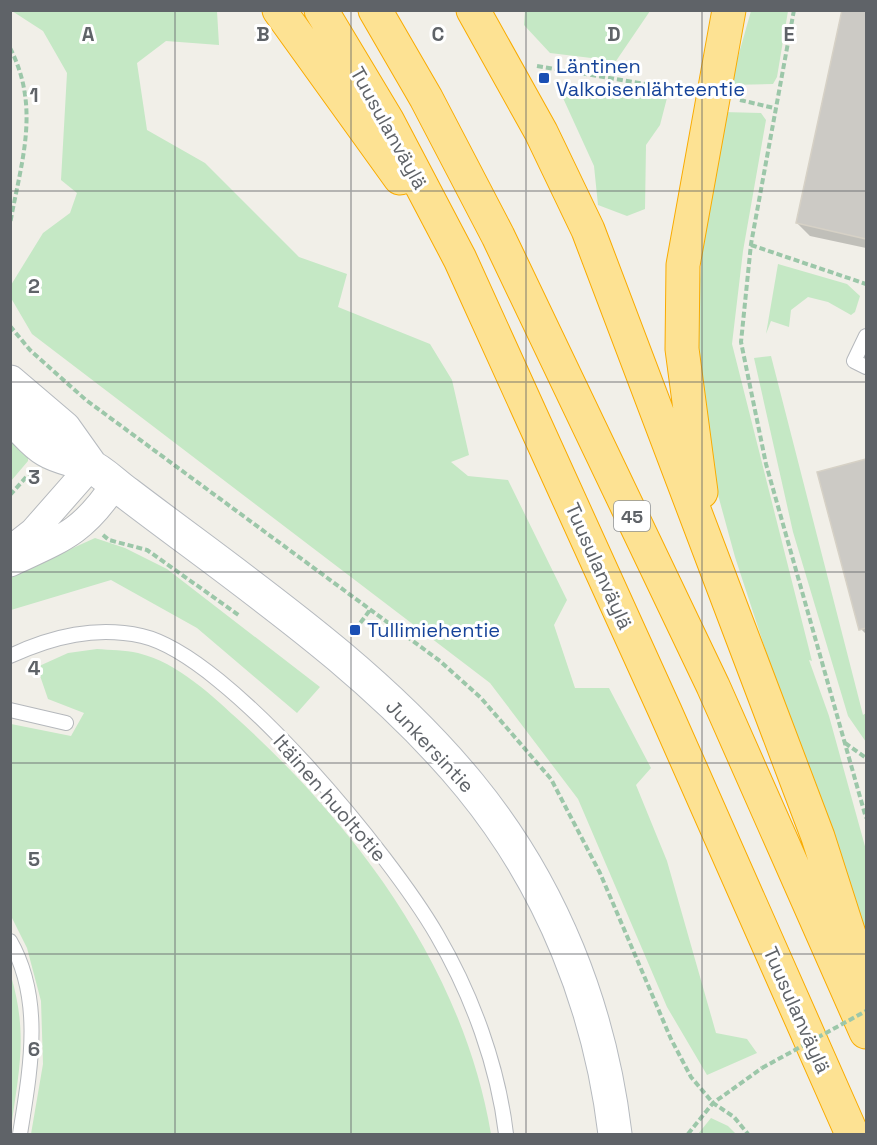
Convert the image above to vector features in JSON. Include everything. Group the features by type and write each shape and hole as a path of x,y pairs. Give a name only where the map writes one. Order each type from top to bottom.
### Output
{"highway":[{"path":"279,10 460,259"},
{"name":"Tuusulanväylä","path":"321,10 387,120 460,259 665,711 852,1134"},
{"name":"45","path":"375,10 426,98 498,236 713,686 867,1032"},
{"path":"472,10 541,132 588,230 714,568 818,837 867,987"},
{"path":"714,568 694,450 682,349 683,265 729,10"}],"main road":[{"name":"Junkersintie","path":"10,382 64,428 103,475 357,671 419,731 470,786 513,846 546,904 584,988 609,1081 615,1134"},
{"name":"Junkersintie","path":"10,417 46,450 103,475"}],"street":[{"path":"10,550 33,532 61,500 103,475"},
{"path":"10,563 56,542 98,511 103,475"}],"lane":[{"path":"867,336 854,361 867,367"},
{"name":"Itäinen huoltotie","path":"10,656 69,634 108,631 144,637 176,651 209,675 291,748 351,816 410,893 438,935 488,1050 502,1098 506,1134"},
{"path":"10,710 66,723"},
{"path":"10,941 18,953 30,1004 32,1032 32,1061 20,1134"}],"path":[{"path":"794,10 774,108 751,244 741,328 742,354 766,464 867,818"},
{"path":"10,224 28,107 21,71 11,49"},
{"path":"537,66 689,91"},
{"path":"728,98 774,108"},
{"path":"751,244 867,285"},
{"path":"28,474 61,500"},
{"path":"87,521 109,540 147,550 240,616"},
{"path":"355,630 370,610"},
{"path":"845,742 867,758"},
{"path":"688,1134 713,1103 762,1068 867,1011"},
{"path":"713,1103 734,1117 748,1134"}],"green space":[{"path":"525,10 650,11 616,61 550,53 524,25"},
{"path":"12,11 217,11 219,45 166,41 137,63 147,130 205,163 299,257 347,274 338,307 430,344 452,380 469,455 451,462 468,476 508,480 567,600 554,625 575,688 609,688 651,768 636,785 667,861 716,1033 747,1039 757,1053 707,1075 667,1007 578,799 490,683 32,334 11,298 11,285 43,233 70,213 77,193 61,180 67,73 43,31"},
{"path":"751,11 788,11 777,77 773,84 730,85"},
{"path":"567,85 611,87 667,98 660,125 646,145 645,209 627,216 598,205 594,166 563,98"},
{"path":"723,112 761,113 766,120 743,251 732,344 812,661 809,660 829,716 866,850 866,936 790,725 735,557 712,473 699,359 699,295 702,250"},
{"path":"778,264 847,284 860,296 855,312 851,315 828,302 808,297 791,310 789,327 771,321 766,334"},
{"path":"771,356 863,715 866,713 866,742 848,716 793,532 754,358"},
{"path":"11,433 28,456 28,461 11,481"},
{"path":"95,538 125,548 167,569 320,687 297,713 197,628 111,580 11,610 11,576"},
{"path":"97,649 138,653 153,658 181,672 207,692 286,765 366,858 401,909 432,962 457,1017 477,1075 491,1134 31,1134 43,1064 41,1001 27,948 11,916 11,724 71,736 84,713 48,699 37,667 68,653"},
{"path":"11,976 21,1034 19,1070 11,1128"},
{"path":"711,1118 728,1126 736,1134 698,1134"}],"building":[{"path":"842,10 866,10 866,239 796,223"},
{"path":"866,459 866,628 859,630 817,472"}],"place":[{"name":"Läntinen Valkoisenlähteentie","path":"544,78"},
{"name":"Tullimiehentie","path":"355,630"}]}
